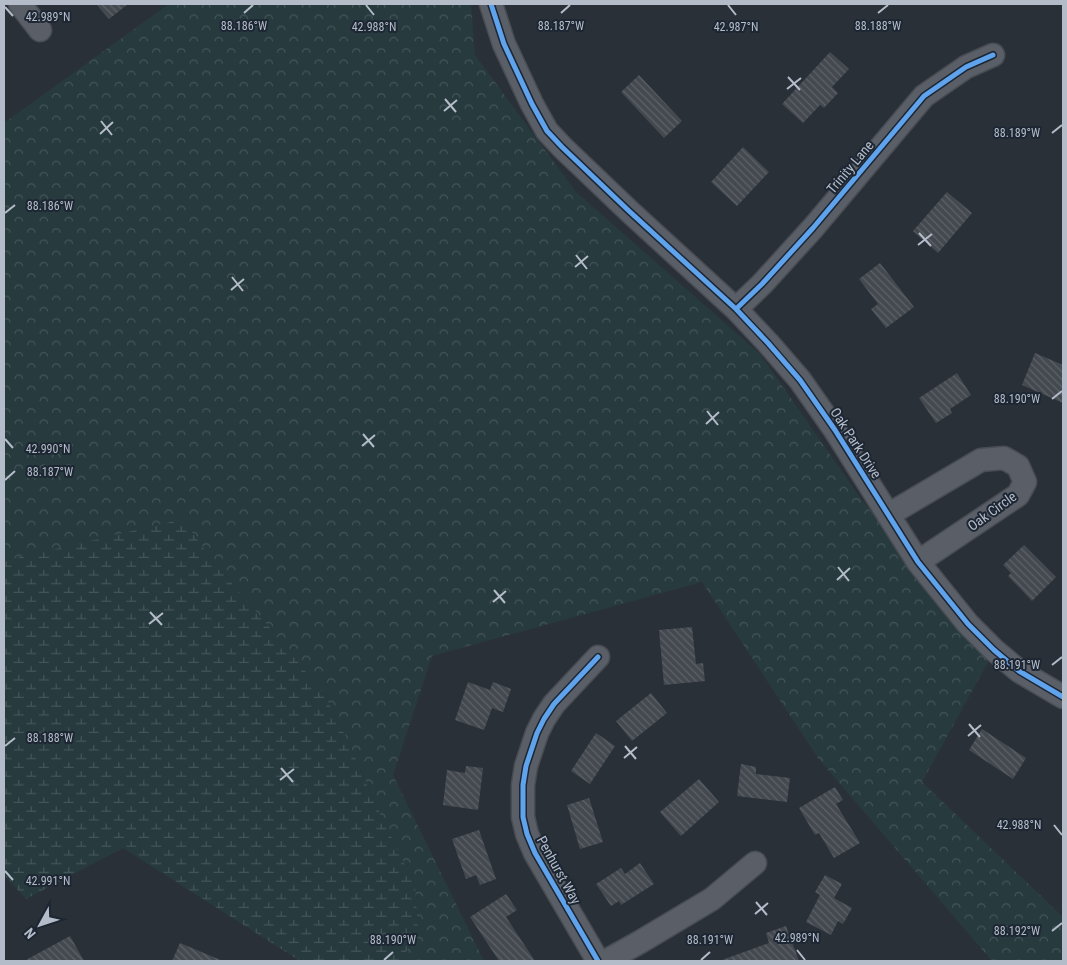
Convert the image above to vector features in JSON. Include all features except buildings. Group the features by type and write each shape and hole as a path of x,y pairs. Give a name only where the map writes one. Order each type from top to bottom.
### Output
{"street":[{"path":"20,4 40,30"},
{"name":"Oak Park Drive","path":"490,4 504,44 532,104 557,142 736,310 800,380 835,430 918,562 968,624 1019,671 1063,697"},
{"name":"Trinity Lane","path":"736,310 813,228 924,96 966,67 993,55"},
{"name":"Oak Circle","path":"888,515 981,460 1004,458 1018,466 1026,482 1018,495 918,562"},
{"name":"Penhurst Way","path":"598,656 554,704 536,734 526,766 523,785 523,817 527,834 535,853 598,961"},
{"path":"606,961 712,899 755,863"}],"green space":[{"path":"169,4 471,4 475,55 576,192 760,354 859,496 988,662 922,782 1063,917 1063,961 992,961 818,758 702,582 432,656 393,775 484,961 398,961 403,959 373,799 349,743 324,694 211,559 183,520 4,561 4,123"},
{"path":"183,519 211,559 324,694 349,743 373,799 415,886 418,931 402,959 398,961 300,961 123,848 26,899 4,875 4,561"}],"cycle path":[{"path":"491,4 504,44 547,131 629,211 736,309 800,380 835,430 918,562 968,624 1019,671 1063,697"},
{"path":"736,309 762,284 813,228 924,96 966,67 993,55"},
{"path":"598,657 554,704 537,733 526,766 523,785 523,817 527,834 535,853 598,961"}]}
